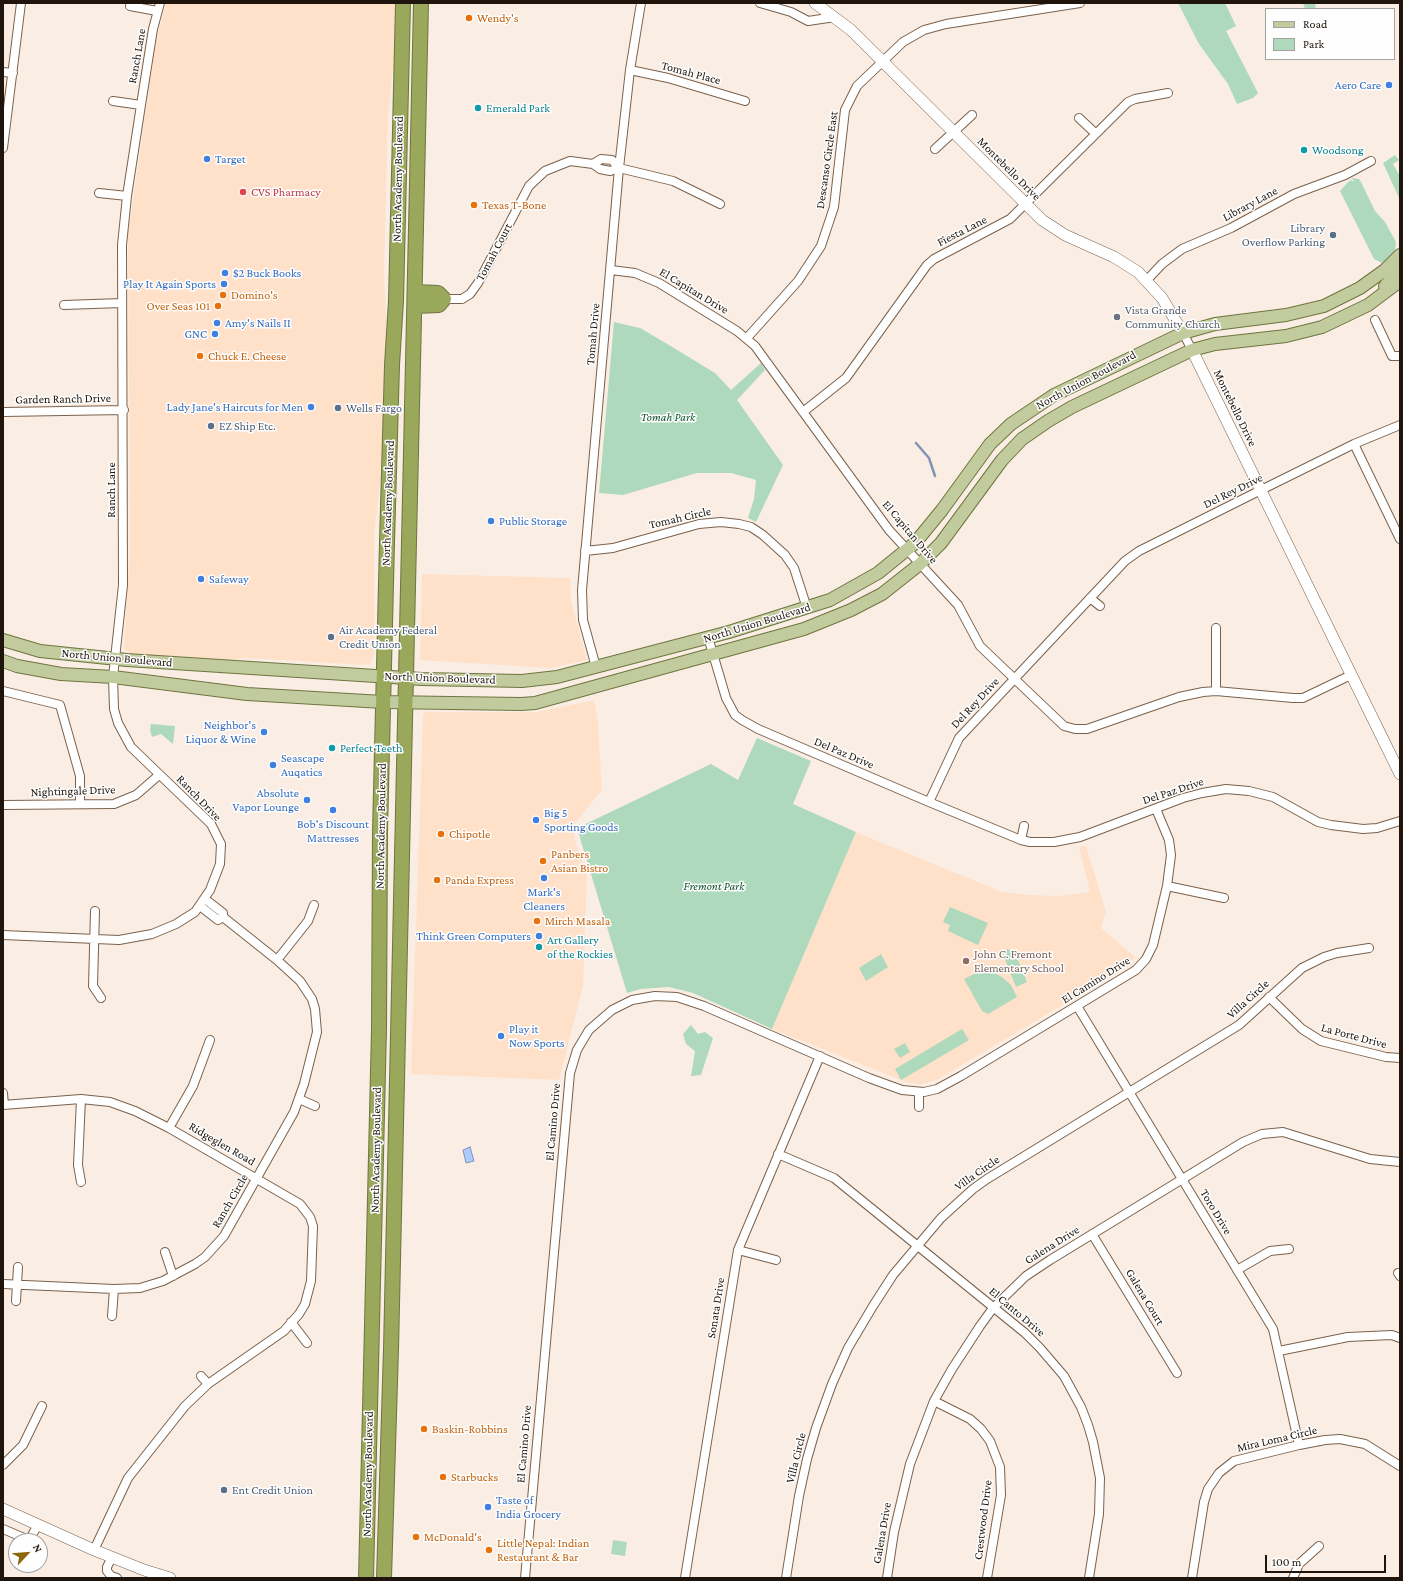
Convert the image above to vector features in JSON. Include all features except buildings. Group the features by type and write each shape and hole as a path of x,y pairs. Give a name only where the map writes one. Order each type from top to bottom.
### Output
{"highway":[{"name":"North Academy Boulevard","path":"366,1578 379,1029 383,702 403,3"},
{"name":"North Academy Boulevard","path":"384,1578 416,299 421,3"},
{"name":"Tomah Court","path":"416,299 439,305 444,299"}],"main road":[{"name":"North Union Boulevard","path":"3,640 40,651 115,658 407,678 522,681 558,677 708,637 830,600 866,581 907,551 942,510 990,444 1011,424 1054,395 1183,332 1215,324 1286,315 1324,306 1360,288 1385,270 1400,255"},
{"path":"1386,293 1386,283 1400,270"},
{"name":"North Union Boulevard","path":"3,661 39,670 113,677 246,694 383,702 535,703 804,629 824,622 882,594 920,564 941,543 992,472 1022,439 1048,421 1072,407 1192,350 1215,344 1286,336 1316,328 1348,316 1386,293 1400,281"}],"street":[{"path":"3,148 21,3"},
{"name":"Tomah Drive","path":"596,667 582,610 585,551 619,168 630,70 641,3"},
{"path":"760,3 791,12 808,21 835,17"},
{"name":"Montebello Drive","path":"817,3 835,17 882,61 1042,220 1064,236 1128,264 1147,280 1162,298 1183,332 1400,774"},
{"name":"Descanso Circle East","path":"747,338 798,281 821,246 834,207 845,110 857,86 903,42 924,30 935,26 1080,3"},
{"name":"Ranch Lane","path":"113,677 123,585 124,410 122,245 127,196 158,7 130,6"},
{"name":"Tomah Place","path":"630,70 668,78 745,101"},
{"path":"3,72 13,73"},
{"name":"Fiesta Lane","path":"803,412 846,378 931,262 943,253 1002,224 1025,204 1128,102 1135,99 1168,93"},
{"path":"113,101 141,105"},
{"path":"935,149 972,115"},
{"path":"1079,118 1095,134"},
{"name":"Tomah Court","path":"444,299 462,300 470,294 478,283 529,186 536,178 556,165 570,161 593,164 601,159 612,160 619,168 673,181 720,204"},
{"name":"Library Lane","path":"1147,280 1162,264 1182,249 1231,228 1294,194 1340,177 1371,161"},
{"path":"99,193 127,196"},
{"name":"El Capitan Drive","path":"611,270 635,273 659,283 747,338 762,354 889,530 958,605 980,646 1064,726 1075,729 1087,729 1179,697 1216,691 1303,698 1351,675"},
{"path":"64,305 122,303"},
{"path":"1374,320 1392,356 1400,356"},
{"name":"Garden Ranch Drive","path":"3,412 124,410"},
{"name":"Del Rey Drive","path":"929,802 959,738 1125,561 1139,551 1354,444 1400,425"},
{"path":"1354,444 1400,539"},
{"name":"Tomah Circle","path":"585,551 613,548 699,524 721,522 751,527 763,535 785,555 794,568 807,608"},
{"path":"1090,598 1100,606"},
{"path":"1216,628 1216,691"},
{"name":"Del Paz Drive","path":"708,637 730,708 742,720 758,729 1022,840 1040,842 1066,841 1202,793 1238,790 1273,797 1318,822 1331,826 1364,829 1377,828 1400,822"},
{"name":"Ranch Drive","path":"3,935 118,940 152,934 186,919 203,903 220,864 221,844 210,824 130,747 124,736 114,709 113,677"},
{"path":"3,691 60,706 80,776 80,804"},
{"name":"Nightingale Drive","path":"3,805 114,804 127,800 143,791 159,775"},
{"name":"El Camino Drive","path":"525,1578 570,1073 572,1062 582,1040 596,1023 620,1005 643,998 667,996 704,1006 869,1078 902,1090 919,1092 937,1089 955,1080 1136,970 1146,959 1153,945 1167,886 1171,847 1156,809"},
{"path":"1022,840 1024,826"},
{"path":"1167,886 1224,898"},
{"name":"Ranch Circle","path":"3,1284 114,1289 140,1288 173,1276 195,1264 215,1247 224,1236 256,1178 284,1132 299,1099 317,1032 315,1009 307,990 277,960 223,917 218,920 203,903"},
{"path":"277,960 308,921 314,905"},
{"path":"95,911 93,986 101,998"},
{"name":"Villa Circle","path":"786,1578 799,1496 807,1459 816,1428 832,1384 848,1348 873,1306 917,1244 941,1218 974,1189 1239,1025 1292,975 1312,962 1337,953 1369,948"},
{"name":"La Porte Drive","path":"1269,997 1311,1037 1345,1048 1386,1057 1400,1058"},
{"name":"Toro Drive","path":"1077,1006 1273,1329 1279,1351 1298,1445"},
{"path":"169,1128 193,1086 210,1040"},
{"name":"Sonata Drive","path":"684,1578 738,1250 820,1056"},
{"path":"919,1092 919,1107"},
{"path":"3,1093 4,1105"},
{"path":"81,1099 78,1165 81,1182"},
{"name":"Ridgeglen Road","path":"4,1105 81,1099 103,1101 124,1107 169,1128 300,1204 310,1217 313,1226 309,1289 305,1304 284,1331 208,1384 185,1406 123,1486 94,1550"},
{"path":"299,1099 315,1106"},
{"name":"Galena Drive","path":"887,1578 896,1525 910,1464 934,1401 961,1353 993,1308 1026,1276 1243,1142 1271,1132 1292,1134 1370,1159 1400,1162"},
{"name":"El Canto Drive","path":"778,1154 834,1178 1025,1333 1052,1362 1073,1392 1088,1425 1097,1459 1100,1497 1089,1578"},
{"name":"Galena Court","path":"1092,1234 1178,1373"},
{"path":"1237,1270 1270,1251 1289,1249"},
{"path":"738,1250 776,1260"},
{"path":"165,1252 173,1276"},
{"path":"16,1300 18,1267"},
{"path":"112,1316 114,1289"},
{"path":"292,1322 307,1343"},
{"path":"1279,1351 1348,1337 1392,1335 1400,1338"},
{"path":"201,1376 208,1384"},
{"name":"Crestwood Drive","path":"934,1401 970,1419 981,1429 990,1441 1000,1467 1001,1495 987,1578"},
{"path":"3,1465 23,1445 42,1406"},
{"name":"Mira Loma Circle","path":"1192,1578 1204,1502 1213,1480 1225,1467 1234,1461 1325,1440 1352,1440 1378,1450 1400,1466"},
{"path":"3,1510 112,1557 143,1574 170,1578"},
{"path":"3,1529 30,1540 38,1525"},
{"path":"1293,1578 1302,1560 1318,1546"},
{"path":"112,1557 107,1571 111,1576 117,1578"}],"shaded area":[{"path":"166,3 397,3 395,49 388,116 384,275 387,332 380,482 374,535 374,656 370,664 365,665 247,658 219,661 129,653 124,649 130,548 128,234 156,41"},
{"path":"422,574 570,578 571,601 587,660 550,668 420,660"},
{"path":"594,700 598,723 602,790 573,826 576,844 587,873 583,986 559,1080 411,1074 423,715 426,712 537,712"},
{"name":"John C. Fremont Elementary School","path":"856,832 1002,892 1030,895 1059,896 1090,892 1079,847 1086,846 1106,912 1101,928 1135,957 1128,966 937,1080 923,1084 906,1082 772,1029"}],"green space":[{"path":"1178,3 1225,3 1236,26 1226,31 1258,93 1253,98 1237,104 1228,84 1199,44"},
{"path":"1303,3 1315,3 1316,8 1305,8"},
{"path":"1395,155 1399,160 1393,164 1400,176 1400,200 1383,163"},
{"path":"1352,178 1359,179 1375,211 1385,222 1396,242 1395,250 1382,263 1374,259 1340,191 1351,180 1354,182"},
{"name":"Tomah Park","path":"614,322 640,328 715,373 731,390 761,363 765,370 737,400 783,465 756,522 748,518 754,499 756,480 731,473 697,473 623,495 599,493"},
{"path":"151,724 175,726 173,744 161,734 152,737 150,730"},
{"name":"Fremont Park","path":"757,738 811,761 793,804 856,832 772,1029 693,993 669,987 641,989 627,993 577,828 711,764 738,780"},
{"path":"950,907 988,923 978,945 948,931 950,925 943,922"},
{"path":"1008,949 1015,953 1027,982 1016,987 1002,952"},
{"path":"881,954 888,967 866,981 859,968"},
{"path":"986,971 995,973 1003,978 1011,985 1017,997 988,1014 982,1011 964,979 976,973"},
{"path":"691,1025 698,1034 705,1032 713,1038 701,1075 691,1076 695,1051 686,1044 683,1034"},
{"path":"962,1029 969,1040 901,1080 895,1069"},
{"path":"905,1043 910,1052 900,1058 894,1049"},
{"path":"613,1540 627,1542 625,1556 611,1554"}],"water":[{"path":"470,1147 474,1161 466,1163 463,1150"}],"waterway":[{"path":"916,443 929,458 935,476"}],"place":[{"name":"Wendy's","path":"469,18"},
{"name":"Aero Care","path":"1389,85"},
{"name":"Emerald Park","path":"478,108"},
{"name":"Woodsong","path":"1304,150"},
{"name":"Target","path":"207,159"},
{"name":"CVS Pharmacy","path":"243,192"},
{"name":"Texas T-Bone","path":"474,205"},
{"name":"Library Overflow Parking","path":"1333,235"},
{"name":"$2 Buck Books","path":"225,273"},
{"name":"Play It Again Sports","path":"224,284"},
{"name":"Domino's","path":"223,295"},
{"name":"Over Seas 101","path":"218,306"},
{"name":"Vista Grande Community Church","path":"1117,317"},
{"name":"Amy's Nails II","path":"217,323"},
{"name":"GNC","path":"215,334"},
{"name":"Chuck E. Cheese","path":"200,356"},
{"name":"Lady Jane's Haircuts for Men","path":"311,407"},
{"name":"Wells Fargo","path":"338,408"},
{"name":"EZ Ship Etc.","path":"211,426"},
{"name":"Public Storage","path":"491,521"},
{"name":"Safeway","path":"201,579"},
{"name":"Air Academy Federal Credit Union","path":"331,637"},
{"name":"Neighbor's Liquor & Wine","path":"264,732"},
{"name":"Perfect Teeth","path":"332,748"},
{"name":"Seascape Auqatics","path":"273,765"},
{"name":"Absolute Vapor Lounge","path":"307,800"},
{"name":"Bob's Discount Mattresses","path":"333,810"},
{"name":"Big 5 Sporting Goods","path":"536,820"},
{"name":"Chipotle","path":"441,834"},
{"name":"Panbers Asian Bistro","path":"543,861"},
{"name":"Mark's Cleaners","path":"544,878"},
{"name":"Panda Express","path":"437,880"},
{"name":"Mirch Masala","path":"537,921"},
{"name":"Think Green Computers","path":"539,936"},
{"name":"Art Gallery of the Rockies","path":"539,947"},
{"name":"John C. Fremont Elementary School","path":"966,961"},
{"name":"Play it Now Sports","path":"501,1036"},
{"name":"Baskin-Robbins","path":"424,1429"},
{"name":"Starbucks","path":"443,1477"},
{"name":"Ent Credit Union","path":"224,1490"},
{"name":"Taste of India Grocery","path":"488,1507"},
{"name":"McDonald's","path":"416,1537"},
{"name":"Little Nepal: Indian Restaurant & Bar","path":"489,1550"}]}
